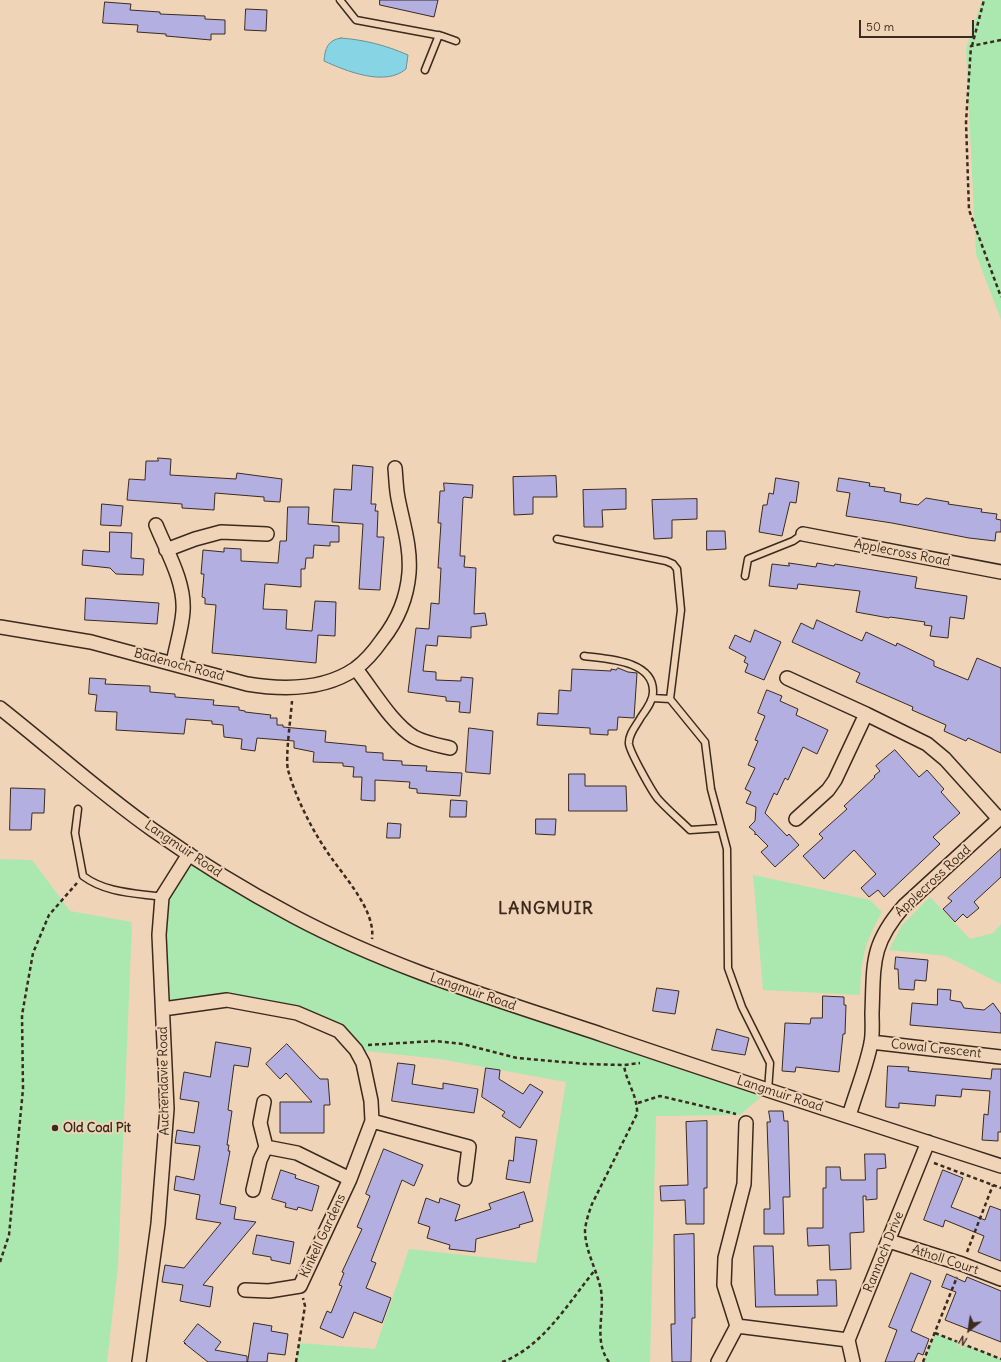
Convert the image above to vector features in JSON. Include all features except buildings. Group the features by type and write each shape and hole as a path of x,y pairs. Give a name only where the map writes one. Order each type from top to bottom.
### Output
{"street":[{"name":"Badenoch Road","path":"0,628 91,642 247,684 293,688 322,683 356,668 388,633 401,610 406,593 409,573 409,552 407,536 398,498 395,468"},
{"path":"156,525 178,580 182,596 183,611 173,663"},
{"path":"166,550 195,538 221,532 267,534"},
{"name":"Applecross Road","path":"803,534 1001,572"},
{"path":"356,668 401,727 426,743 450,748"},
{"path":"787,678 927,744 945,759 1000,818"},
{"name":"Langmuir Road","path":"0,708 118,804 216,872 296,918 368,952 406,968 465,989 660,1055 1001,1166"},
{"path":"796,819 828,790 835,780 866,714"},
{"name":"Applecross Road","path":"849,1116 871,1042 874,955 891,921 904,906 1000,818"},
{"name":"Auchendavie Road","path":"139,1362 158,1224 167,1109 159,935 162,897 189,854"},
{"name":"Kinkell Gardens","path":"163,1009 227,1000 297,1013 339,1031 356,1050 362,1063 369,1093 372,1120 350,1179 300,1286 269,1290 245,1290"},
{"name":"Cowal Crescent","path":"871,1042 1001,1057"},
{"path":"253,1190 260,1160 266,1147 260,1123 264,1102"},
{"path":"372,1120 469,1147 465,1180"},
{"path":"718,1362 737,1326 724,1285 726,1258 744,1184 746,1123"},
{"name":"Rannoch Drive","path":"848,1340 928,1142"},
{"name":"Kinkell Gardens","path":"266,1147 297,1154 350,1179"},
{"name":"Atholl Court","path":"889,1241 962,1264 1001,1279"},
{"path":"737,1326 848,1340 854,1362"}],"lane":[{"path":"340,0 356,20 439,35 456,41"},
{"path":"425,70 439,35"},
{"path":"745,576 748,559 793,541 803,534"},
{"path":"557,539 666,561 673,564 677,569 680,610 670,699 705,742 711,789 727,849 728,968 742,1007 770,1063 768,1091"},
{"path":"584,656 627,662 642,670 652,686 652,698 631,735 629,745 634,757 658,799 690,830 721,828"},
{"path":"652,698 670,699"},
{"path":"78,809 75,833 83,876 94,884 108,890 162,897"}],"path":[{"path":"984,0 972,46 966,122 969,210 1001,297"},
{"path":"972,46 1001,40"},
{"path":"293,688 288,769 297,795 323,846 366,909 374,928 373,939 368,952"},
{"path":"0,1262 9,1235 24,1089 22,1014 33,953 49,915 83,876"},
{"path":"356,1050 369,1044 435,1042 463,1044 517,1058 586,1064 624,1065 655,1061 660,1055"},
{"path":"609,1362 602,1353 600,1340 602,1302 585,1231 587,1217 598,1190 637,1114 638,1104 625,1074 624,1065"},
{"path":"638,1104 660,1096 740,1115 746,1123"},
{"path":"922,1158 1001,1188"},
{"path":"502,1362 512,1358 528,1348 542,1335 595,1269"},
{"path":"296,1362 305,1306 300,1286"},
{"path":"935,1333 1001,1359"}],"green space":[{"path":"982,0 1001,0 1001,320 976,254 966,49"},
{"path":"189,854 368,952 768,1091 740,1115 656,1116 650,1362 296,1362 299,1343 375,1349 409,1249 536,1263 566,1082 440,1059 356,1050 339,1031 227,1000 163,1009 162,897"},
{"path":"0,859 32,860 70,911 132,922 118,1266 107,1362 0,1362"},
{"path":"753,875 870,900 882,912 867,943 861,971 860,995 763,990"},
{"path":"930,897 970,939 993,933 1001,924 1001,984 946,956 889,950 902,925"},
{"path":"935,1333 1001,1359 1001,1362 923,1362"}],"water":[{"path":"341,38 358,40 391,48 408,55 406,69 387,77 365,76 324,61 325,52 328,45"}],"place":[{"name":"Old Coal Pit","path":"55,1128"}],"district":[{"name":"LANGMUIR","path":"546,909"}]}
